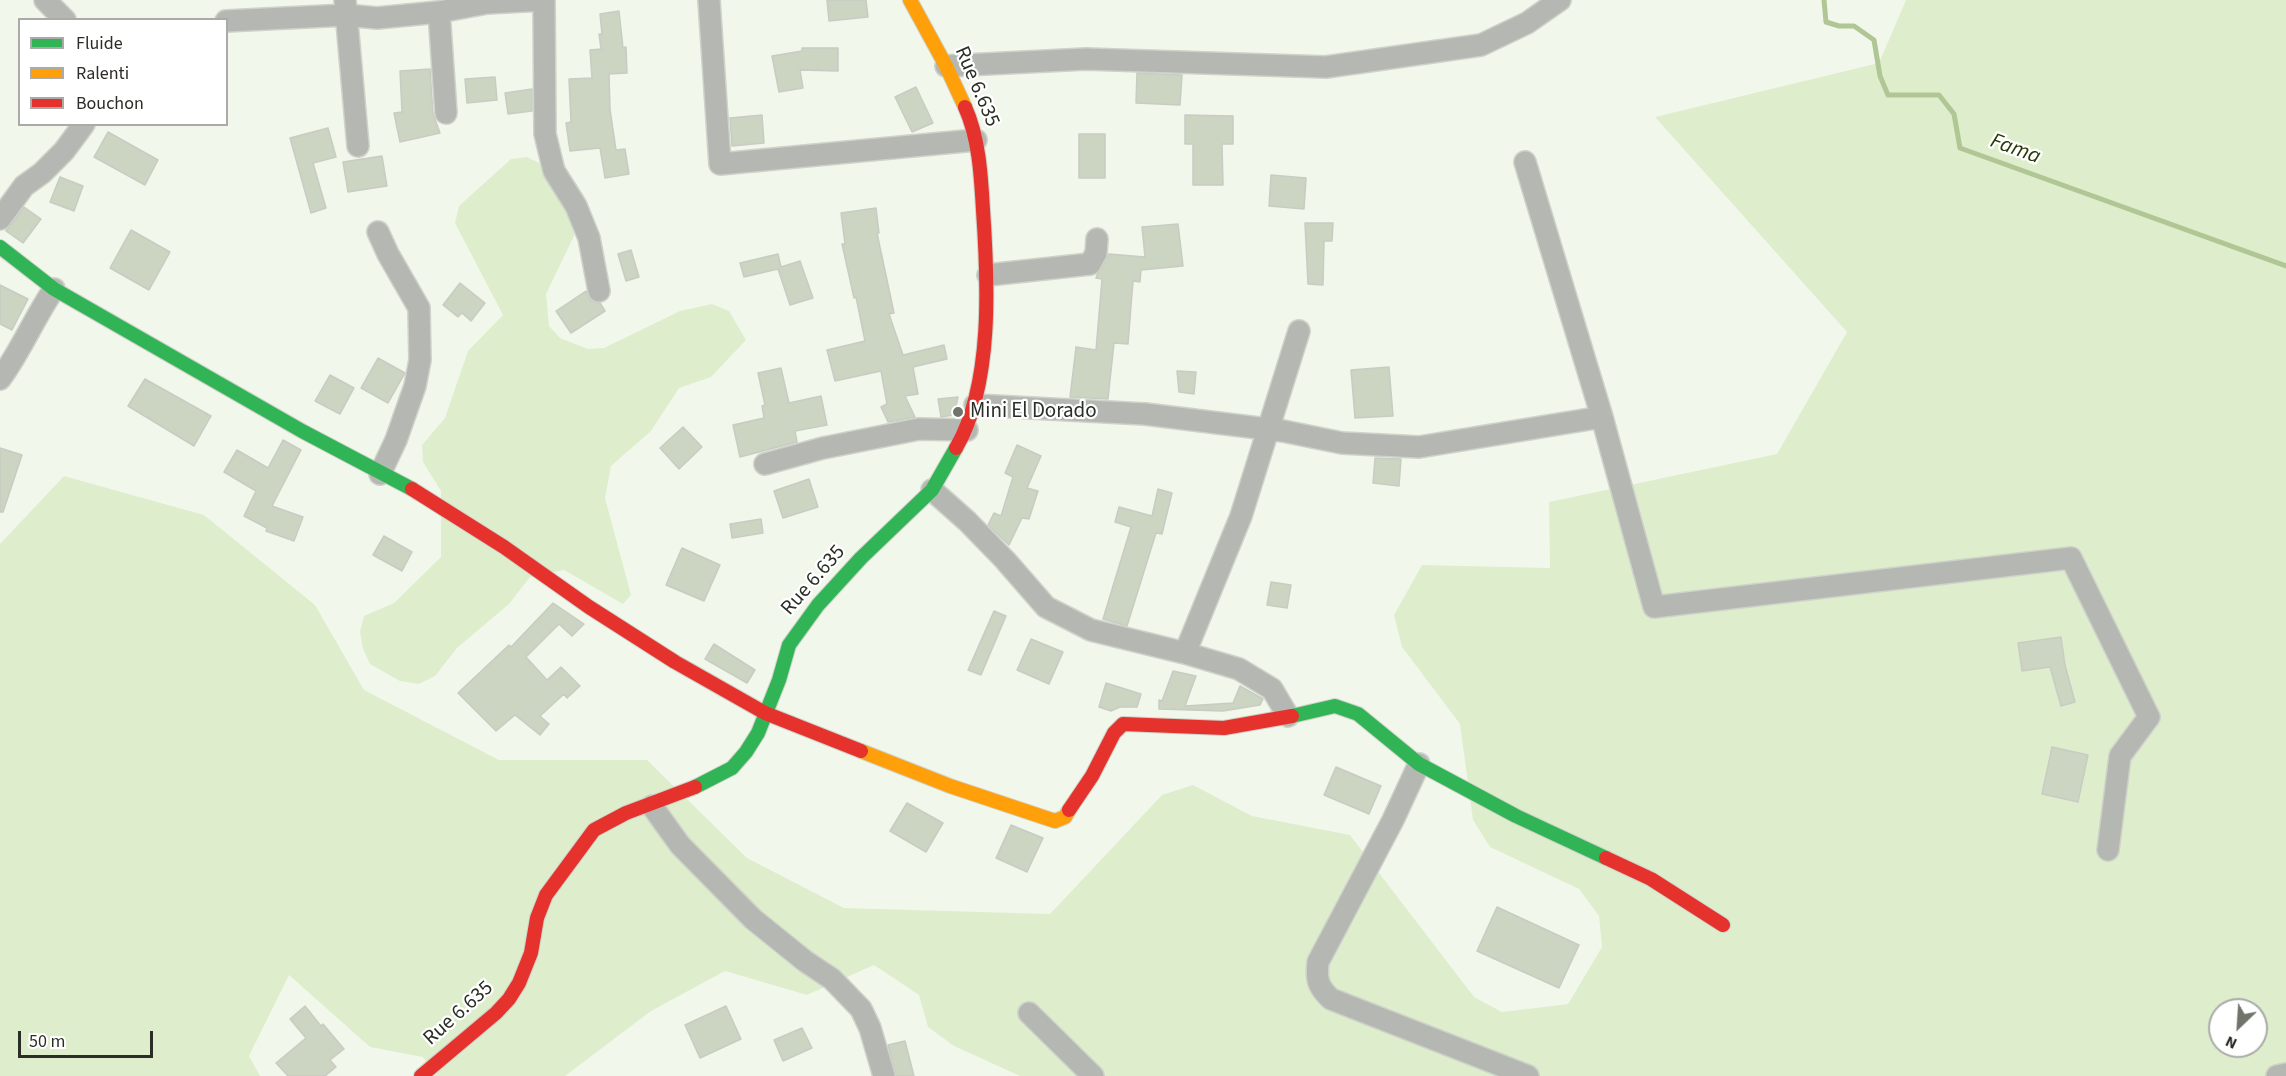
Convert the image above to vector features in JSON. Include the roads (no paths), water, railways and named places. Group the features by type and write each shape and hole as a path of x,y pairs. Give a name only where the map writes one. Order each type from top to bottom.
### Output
{"street":[{"path":"45,0 63,18"},
{"path":"228,21 345,7 377,18 439,12 487,2 543,0 545,134 554,171 576,206 589,238 599,291"},
{"path":"709,0 720,164 976,140"},
{"name":"Rue 6.635","path":"421,1076 496,1013 509,999 519,983 531,953 537,918 546,895 584,841 601,825 626,813 652,806 684,793 732,768 746,752 758,733 779,680 789,645 801,627 861,558 932,490 967,430 975,405 981,373 988,275 980,165 970,118 946,66 910,0"},
{"path":"946,66 1086,59 1326,66 1480,45 1527,23 1560,0"},
{"path":"345,7 358,146"},
{"path":"439,12 446,113"},
{"path":"0,219 24,186 42,173 64,151 83,126"},
{"path":"1525,162 1602,417 1654,607 2071,558 2149,717 2120,756 2108,850"},
{"path":"378,232 419,308 420,360 415,386 396,440 380,474"},
{"path":"988,275 1090,264 1096,253 1097,239"},
{"path":"0,247 54,289 106,321 418,493 504,547 675,662 765,713 950,786 1055,821 1065,817 1092,776 1114,733 1122,724 1224,728 1335,706 1358,714 1419,764 1516,816 1651,879 1724,924"},
{"path":"0,379 54,289"},
{"path":"1185,653 1241,516 1299,331"},
{"path":"975,405 1145,414 1267,429 1342,443 1419,447 1602,417"},
{"path":"765,464 823,448 919,429 967,430"},
{"path":"932,490 967,521 1046,607 1091,630 1239,669 1272,689 1288,716"},
{"path":"1419,764 1393,820 1318,962 1316,981 1321,990 1332,999 1528,1076"},
{"path":"652,806 680,845 745,911 805,961 832,979 861,1009 870,1028 884,1076"},
{"path":"1029,1013 1093,1076"},
{"path":"2277,1076 2286,1074"}],"waterway":[{"name":"Fama","path":"1824,0 1826,22 1839,26 1854,26 1874,40 1880,76 1888,95 1939,95 1954,114 1960,148 2286,266"}],"place":[{"name":"Mini El Dorado","path":"958,412"}]}
